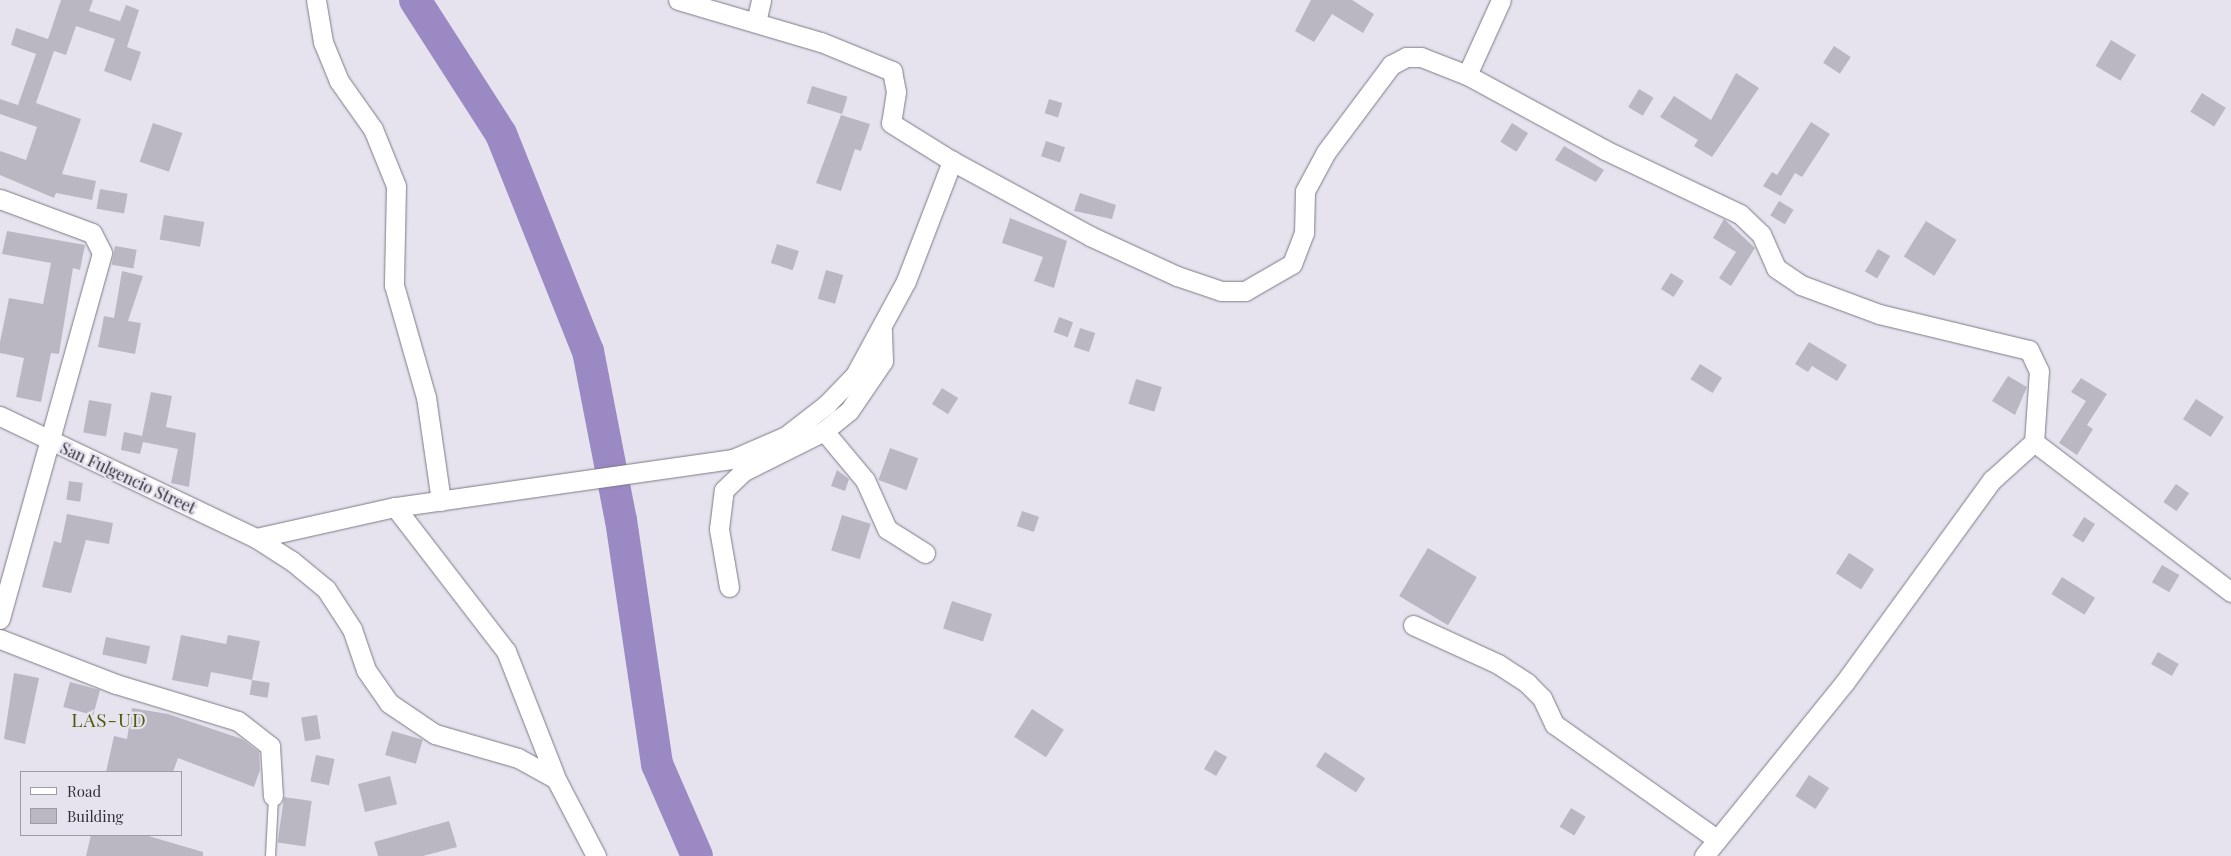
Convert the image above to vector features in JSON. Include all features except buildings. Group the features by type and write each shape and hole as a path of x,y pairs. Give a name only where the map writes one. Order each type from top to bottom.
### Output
{"street":[{"path":"316,0 323,42 339,81 373,129 396,186 394,285 426,397 448,500"},
{"path":"678,0 821,42 892,71 896,92 891,123 952,161 1090,236 1177,276 1222,291 1245,291 1292,264 1304,233 1306,191 1313,175 1391,66 1406,57 1421,57 1467,75 1605,150 1740,214 1761,234 1776,268 1801,285 1879,314 2029,350 2039,371 2034,442 1992,480 1845,682 1715,838 1704,856"},
{"path":"756,22 761,0"},
{"path":"1467,75 1501,0"},
{"path":"256,538 395,507 710,462 762,448 826,405 855,375 882,329 952,161"},
{"path":"0,199 98,238 101,264 48,440 0,619"},
{"path":"729,587 719,529 724,490 744,471 824,431 849,412 874,378 883,361 882,329"},
{"name":"San Fulgencio Street","path":"0,416 256,538 326,589 352,629 366,670 389,702 413,723 460,744 534,763 556,779"},
{"path":"824,431 865,480 887,529 925,553"},
{"path":"2034,442 2231,592"},
{"path":"395,507 506,651 556,779 596,856"},
{"path":"1413,625 1498,664 1527,683 1542,698 1554,724 1715,838"},
{"path":"0,639 116,684 238,721 270,746 273,796"}],"lane":[{"path":"270,856 273,796"}],"waterway":[{"path":"415,0 501,134 588,351 621,520 657,764 697,856"}],"district":[{"name":"LAS-UD","path":"109,720"}]}
